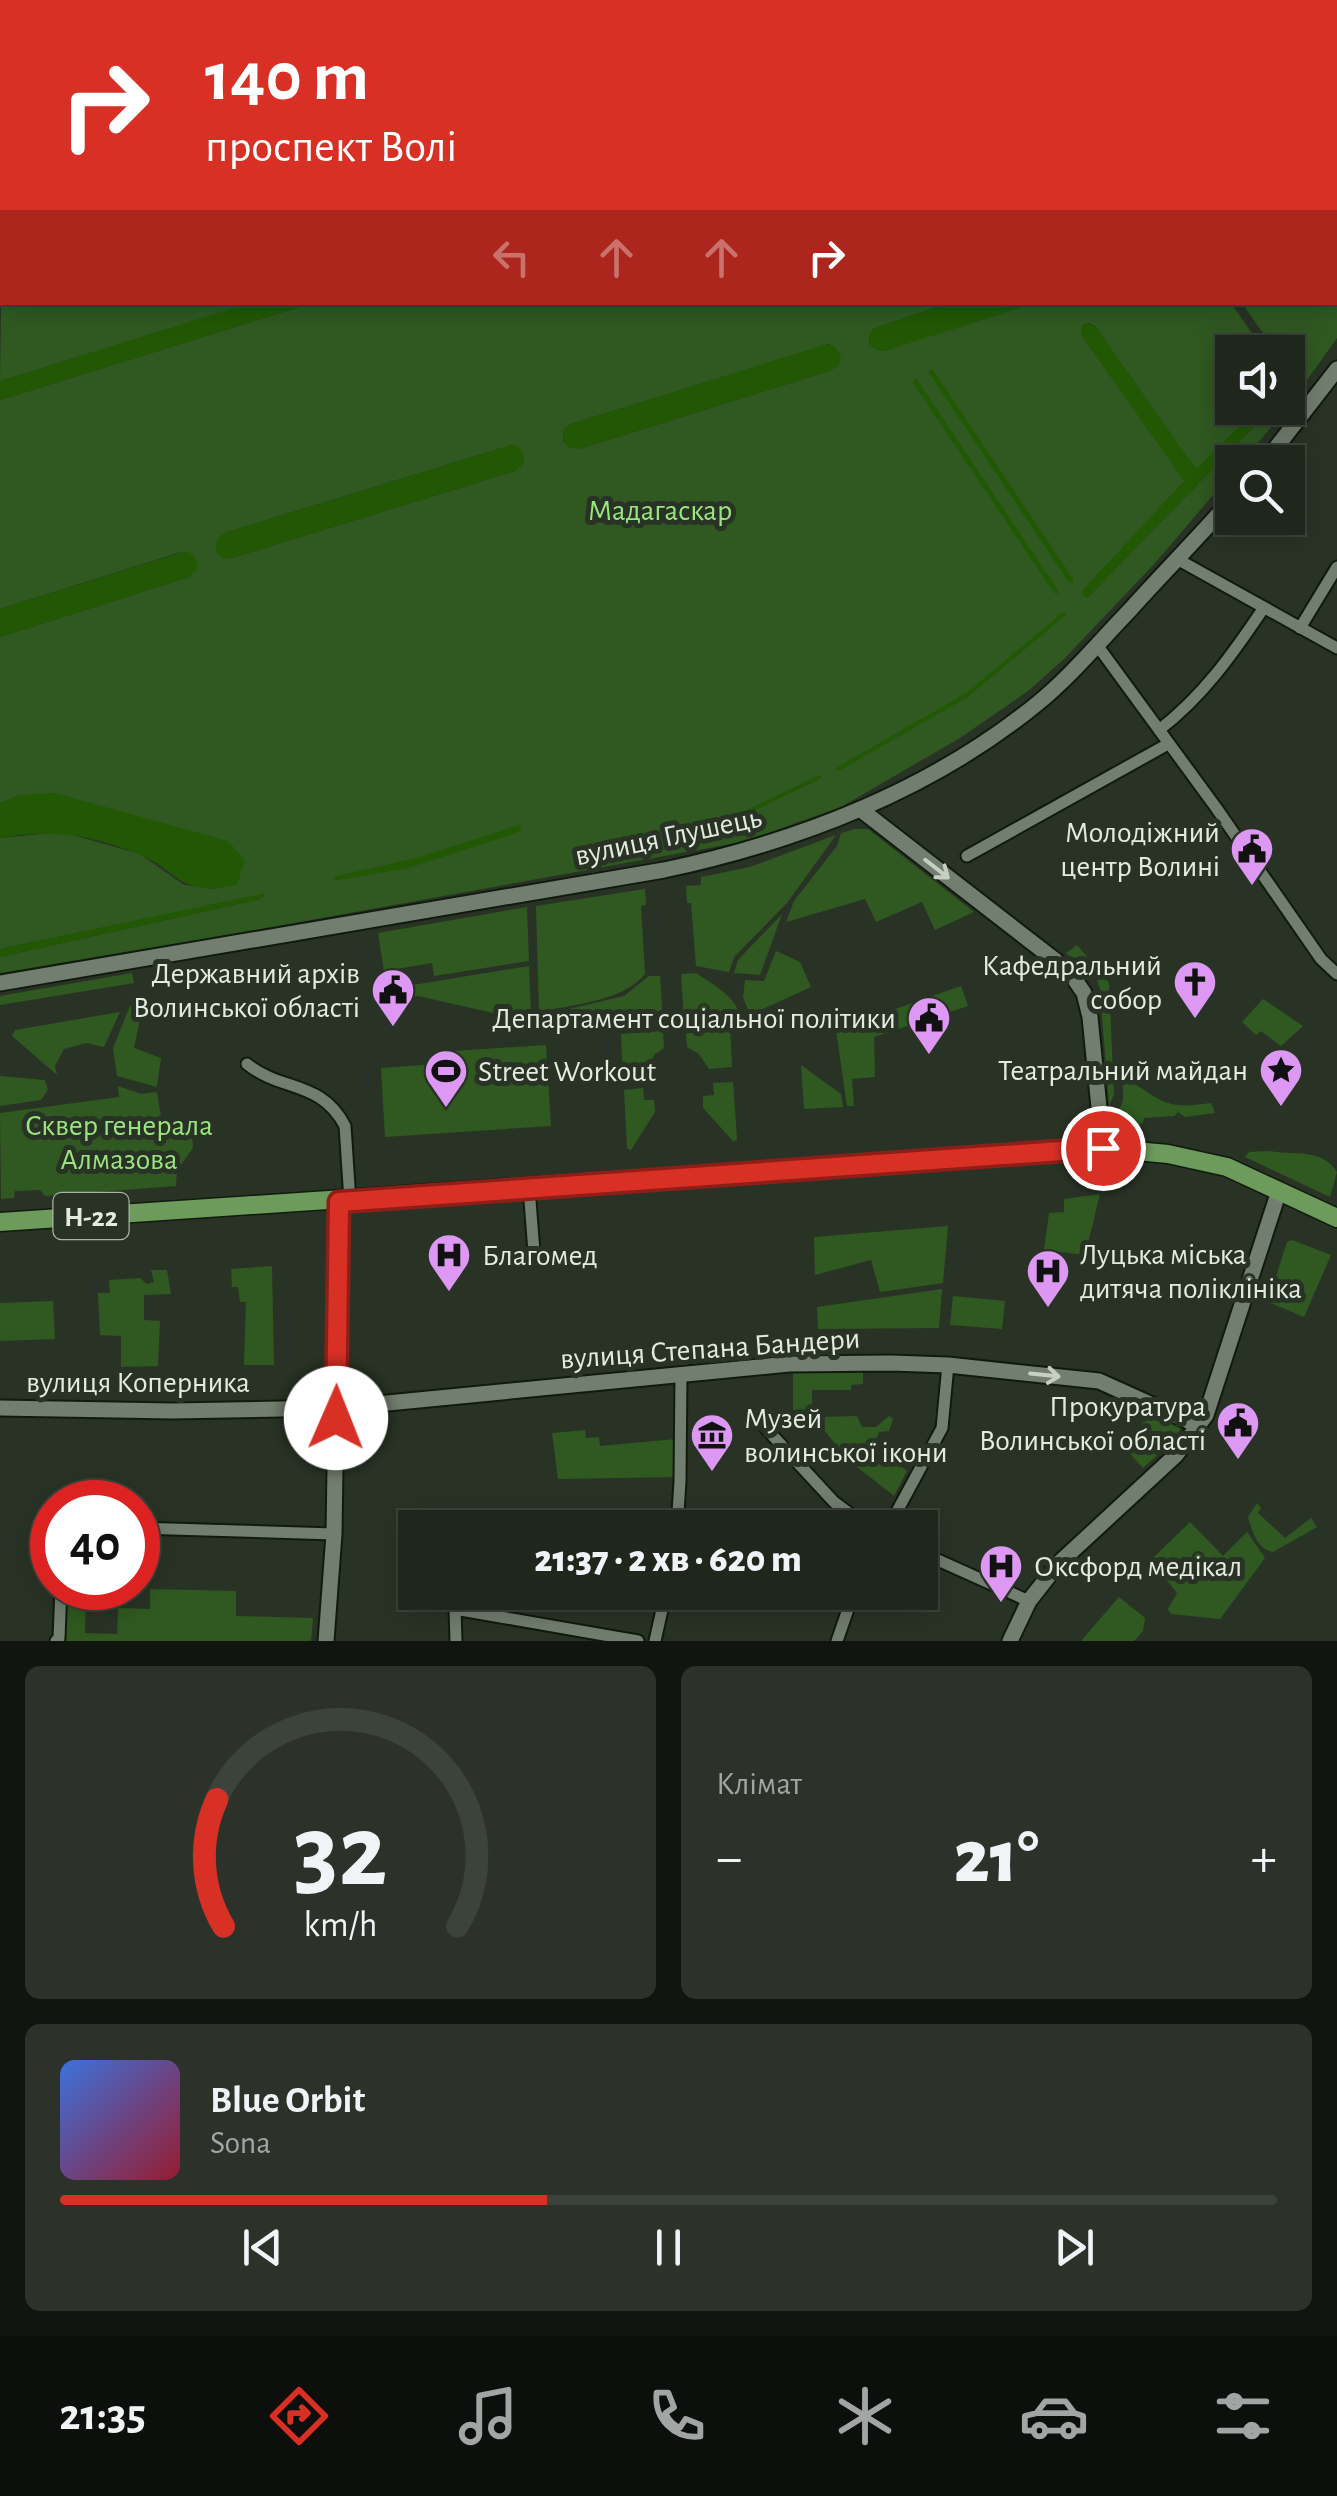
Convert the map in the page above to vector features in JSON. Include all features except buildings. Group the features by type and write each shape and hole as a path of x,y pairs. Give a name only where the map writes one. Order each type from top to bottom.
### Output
{"main road":[{"name":"Н-22","path":"0,1222 1103,1148 1168,1154 1227,1167 1337,1218"}],"street":[{"path":"1277,445 1337,369"},
{"name":"вулиця Глушець","path":"0,983 664,870 744,852 860,809 970,752 1053,690 1215,518"},
{"path":"1177,559 1337,648"},
{"path":"1300,628 1337,567"},
{"path":"1159,730 1190,706 1231,657 1263,609"},
{"path":"1097,645 1321,958 1337,974"},
{"path":"966,856 1168,744"},
{"path":"860,809 1069,971 1079,984 1090,1016 1103,1148"},
{"path":"247,1064 316,1093 345,1126 334,1534 326,1641"},
{"path":"529,1188 534,1252"},
{"path":"1010,1641 1029,1601 1058,1564 1176,1455 1206,1415 1279,1191"},
{"path":"898,1510 942,1428 948,1365"},
{"name":"вулиця Степана Бандери","path":"336,1408 770,1366 948,1365 1099,1381 1199,1426"},
{"path":"679,1510 680,1374"},
{"name":"вулиця Коперника","path":"0,1408 336,1408"},
{"path":"761,1423 845,1510"},
{"path":"160,1529 334,1534"},
{"path":"938,1560 1029,1601"},
{"path":"456,1641 455,1609 638,1641"},
{"path":"56,1641 60,1610"},
{"path":"655,1641 662,1610"},
{"path":"837,1641 848,1610"}],"green space":[{"path":"1,305 247,305 0,381"},
{"name":"Мадагаскар","path":"306,305 943,305 873,329 869,343 880,351 1028,305 1232,305 1253,335 1215,335 1215,425 1241,425 1221,445 1215,445 1215,451 1196,470 1095,326 1083,325 1082,336 1185,481 1083,590 1087,598 1215,467 1215,493 1155,563 1064,659 1028,691 960,738 841,807 742,842 0,976 0,957 260,899 265,894 0,949 0,838 62,832 140,854 184,885 216,889 21,795 0,803 0,637 189,577 181,552 0,609 0,400","holes":["829,344 832,370 579,449 563,442 564,429 571,424","512,445 524,461 515,471 232,558 224,533"]},
{"path":"1243,305 1337,305 1337,338 1305,383 1305,335 1264,335"},
{"path":"1255,425 1273,425 1256,445 1236,445"},
{"path":"868,829 974,912 935,930 922,902 876,922 865,899 786,922 794,901 837,846 841,833"},
{"path":"836,835 787,903 734,957 729,972 696,966 686,886 701,885 701,877 750,867"},
{"path":"645,889 646,905 641,906 645,974 624,991 539,1012 536,906"},
{"path":"527,907 529,961 434,976 432,963 384,971 378,933"},
{"path":"782,914 760,975 734,973 738,960"},
{"path":"1077,945 1109,983 1114,1094 1109,1106 1100,989 1096,975 1066,953"},
{"path":"776,951 800,962 811,987 750,1015 743,997 745,980 764,981"},
{"path":"529,966 531,1013 525,1020 418,996 384,1001 382,990"},
{"path":"132,973 134,983 0,1005 0,996"},
{"path":"696,973 728,996 740,1016 684,1020 681,974"},
{"path":"649,976 660,976 663,1022 603,1026 541,1020 543,1015 624,996"},
{"path":"961,986 968,1006 874,1037 875,1077 852,1079 854,1106 847,1106 836,1030"},
{"path":"1263,999 1303,1026 1281,1046 1261,1031 1256,1035 1242,1022"},
{"path":"143,1004 134,1048 161,1058 157,1087 117,1076 113,1048 130,1006"},
{"path":"120,1012 104,1047 86,1043 64,1049 55,1066 57,1075 12,1036 15,1030"},
{"path":"730,1027 732,1067 709,1069 699,1054 687,1047 686,1031"},
{"path":"663,1031 664,1048 655,1054 643,1073 623,1075 621,1034"},
{"path":"546,1045 551,1126 385,1137 381,1068 438,1064 437,1052"},
{"path":"801,1065 841,1094 843,1107 804,1109"},
{"path":"0,1076 45,1080 48,1090 41,1100 0,1106"},
{"path":"1128,1079 1174,1105 1211,1103 1215,1113 1185,1117 1178,1112 1174,1116 1144,1118 1137,1125 1118,1112 1123,1084"},
{"path":"733,1082 737,1139 734,1142 703,1108 703,1096 714,1095 713,1083"},
{"name":"Сквер генерала Алмазова","path":"118,1086 141,1094 157,1092 162,1123 192,1134 193,1148 177,1170 176,1186 45,1196 40,1190 15,1191 14,1198 1,1199 0,1113 119,1097"},
{"path":"643,1088 644,1100 654,1100 655,1112 631,1150 627,1148 624,1090"},
{"path":"1249,1152 1306,1154 1331,1164 1337,1172 1330,1197 1245,1157"},
{"path":"1100,1194 1085,1255 1044,1250 1049,1213 1064,1212 1064,1199"},
{"path":"948,1226 943,1283 880,1292 871,1260 815,1275 814,1237"},
{"path":"1292,1240 1331,1255 1304,1317 1268,1302 1287,1242"},
{"path":"272,1266 274,1365 244,1365 246,1302 240,1302 238,1287 232,1287 231,1269"},
{"path":"151,1270 167,1270 171,1294 144,1295 144,1320 160,1321 158,1366 121,1367 121,1336 100,1335 98,1293 110,1293 109,1280 140,1278 147,1284 154,1282"},
{"path":"942,1289 939,1328 818,1329 817,1307"},
{"path":"953,1296 1005,1301 1002,1329 950,1325"},
{"path":"53,1301 55,1339 0,1341 0,1303"},
{"path":"863,1370 863,1384 851,1385 851,1390 812,1390 812,1410 793,1410 793,1371"},
{"path":"1155,1412 1181,1427 1177,1437 1143,1468 1121,1444"},
{"path":"857,1416 862,1427 876,1427 889,1416 893,1419 889,1431 879,1432 869,1456 877,1460 881,1452 907,1471 894,1496 847,1459 821,1426 824,1417"},
{"path":"585,1430 586,1438 599,1437 600,1446 676,1439 677,1477 558,1479 552,1433"},
{"path":"1257,1503 1261,1508 1258,1513 1285,1538 1311,1518 1317,1527 1273,1552 1267,1550 1256,1539 1248,1517"},
{"path":"1190,1522 1223,1556 1247,1532 1265,1558 1220,1619 1171,1614 1168,1609 1177,1593 1151,1560"},
{"path":"160,1589 236,1591 236,1616 313,1618 311,1641 63,1641 64,1610 86,1610 85,1633 117,1634 118,1610 160,1610"},
{"path":"1119,1597 1145,1618 1143,1631 1134,1641 1081,1641"}],"shaded area":[{"path":"243,305 306,305 0,400 0,381"},
{"path":"943,305 1028,305 885,351 870,345 873,329"},
{"path":"1086,323 1095,326 1196,469 1215,450 1215,467 1087,598 1082,595 1083,590 1184,481 1082,336 1081,329"},
{"path":"833,345 841,356 839,365 832,370 579,449 563,442 564,429 571,424"},
{"path":"929,369 1074,580 1073,584 1069,583"},
{"path":"916,378 1058,590 1058,594 913,383"},
{"path":"1241,425 1255,425 1236,445 1220,445"},
{"path":"512,445 520,448 524,456 515,471 232,558 223,558 216,552 217,539 224,533"},
{"path":"186,551 198,563 189,577 0,637 0,609"},
{"path":"55,793 228,841 245,860 237,885 190,885 138,854 87,838 36,834 0,838 0,803 21,795"},
{"path":"519,825 522,830 514,834 408,868 333,881 336,876 416,858"},
{"path":"266,893 260,899 0,957 0,949"}],"waterway":[{"path":"838,769 967,695 1064,614"},
{"path":"736,817 820,777"}],"place":[{"name":"Молодіжний центр Волині","path":"1252,887"},
{"name":"Кафедральний собор","path":"1195,1020"},
{"name":"Державний архів Волинської області","path":"393,1028"},
{"name":"Департамент соціальної політики","path":"929,1056"},
{"name":"Театральний майдан","path":"1281,1108"},
{"name":"Street Workout","path":"446,1109"},
{"name":"Благомед","path":"449,1293"},
{"name":"Луцька міська дитяча поліклініка","path":"1048,1309"},
{"name":"Прокуратура Волинської області","path":"1238,1461"},
{"name":"Музей волинської ікони","path":"712,1473"},
{"name":"Оксфорд медікал","path":"1001,1604"}],"route":[{"path":"336,1418 339,1202 1103,1148"}]}
